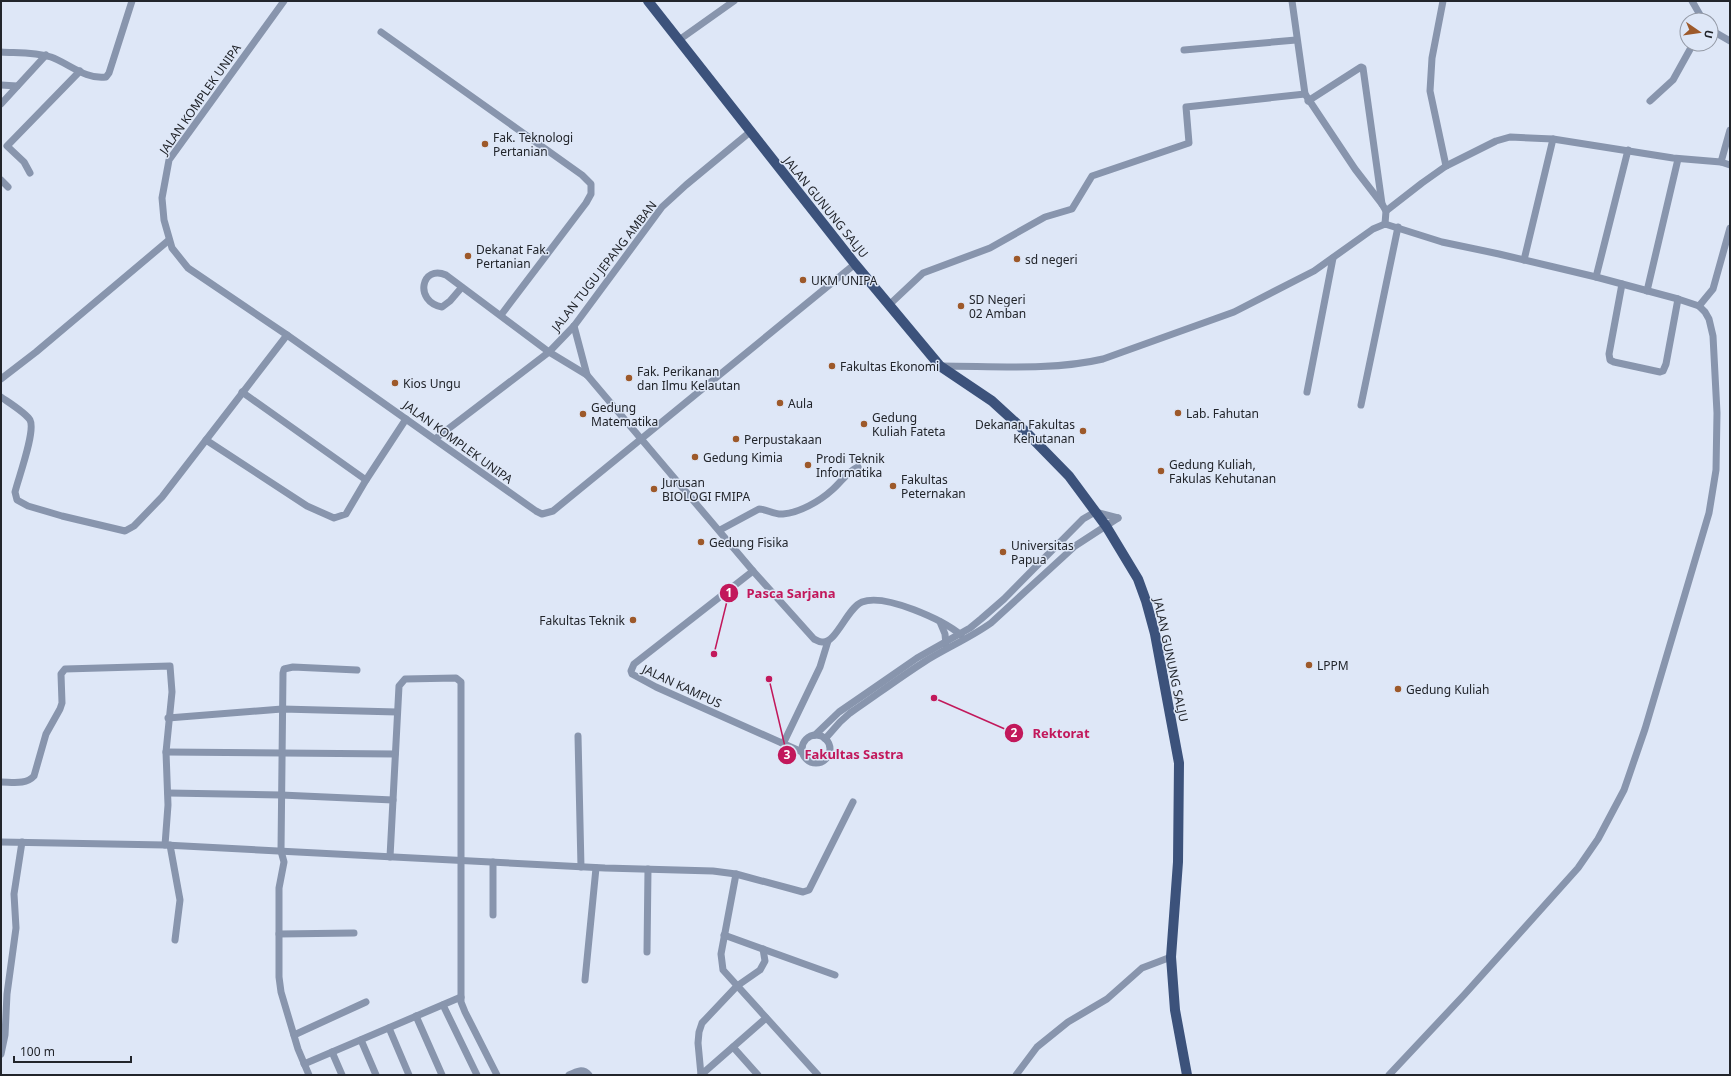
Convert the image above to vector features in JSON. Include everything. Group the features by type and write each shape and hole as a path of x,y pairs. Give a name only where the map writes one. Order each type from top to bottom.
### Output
{"main road":[{"name":"JALAN GUNUNG SALJU","path":"648,1 855,264 940,366 992,401 1026,432 1069,476 1106,526 1138,579 1146,601 1165,682 1178,763 1178,862 1171,957 1175,1010 1187,1075"}],"street":[{"path":"1,52 46,55 89,75 101,78 106,77 109,73 132,1"},
{"name":"JALAN KOMPLEK UNIPA","path":"284,1 169,160 162,198 169,240 172,248 188,268 287,335 542,514 553,511 855,264"},
{"path":"679,40 734,1"},
{"path":"1292,1 1296,40 1306,98 1355,169 1382,204 1386,211 1385,224"},
{"path":"1442,1 1432,58 1430,91 1446,166"},
{"path":"1692,1 1698,12"},
{"path":"381,32 582,175 591,184 591,194 586,203 501,315"},
{"path":"1719,34 1730,40"},
{"path":"1184,50 1296,40"},
{"path":"1650,101 1673,80 1689,52"},
{"path":"1,104 46,55"},
{"path":"889,305 923,273 990,248 1045,217 1072,209 1092,176 1189,143 1186,107 1306,98 1361,67 1363,68 1382,204"},
{"path":"30,173 24,162 4,145 80,70"},
{"path":"1,85 17,86"},
{"path":"1721,162 1730,130"},
{"name":"JALAN TUGU JEPANG AMBAN","path":"435,440 549,352 574,326 662,207 750,132"},
{"path":"1386,211 1446,166 1496,141 1510,137 1553,139 1678,159 1721,162 1730,165"},
{"path":"1524,260 1553,139"},
{"path":"1596,277 1628,150"},
{"path":"1648,291 1678,159"},
{"path":"1,180 8,187"},
{"path":"940,366 1061,366 1082,364 1103,359 1234,312 1308,274 1373,229 1385,224 1442,242 1596,277 1678,299 1699,306 1705,312 1709,319 1713,336 1717,413 1716,470 1709,513 1645,729 1624,790 1598,840 1578,868 1474,984 1389,1075"},
{"path":"1361,405 1398,227"},
{"path":"1699,306 1713,290 1730,228"},
{"path":"1,379 36,352 169,240"},
{"path":"1307,392 1333,258"},
{"path":"462,287 450,301 442,306 434,305 426,299 423,289 427,277 436,273 446,275 549,352 587,375 641,440 720,530 753,571 814,638 823,643 828,641"},
{"path":"1622,284 1609,354 1610,360 1614,362 1660,372 1663,371 1666,364 1678,299"},
{"path":"574,326 587,375"},
{"path":"1,397 26,416 30,420 31,424 29,441 14,492 17,500 42,510 121,531 130,529 162,497 287,335"},
{"path":"242,392 366,480"},
{"path":"206,440 307,506 334,518 346,514 406,418"},
{"path":"720,530 759,509 778,515 791,514 798,511 827,494 846,475 858,467"},
{"path":"783,744 820,667 828,641 854,608 861,603 868,601 888,602 922,612 962,635 979,632 991,623 1075,546 1118,518 1095,512 1075,526 1004,600 962,635 906,670 878,685 856,705 825,739 815,735"},
{"name":"JALAN KAMPUS","path":"753,571 634,664 631,671 637,677 656,687 802,752 805,759 812,763 822,762 828,757 830,751 829,744 825,739"},
{"path":"940,622 943,628 946,645"},
{"path":"1,782 24,782 30,780 34,776 46,734 62,703 60,678 62,671 65,669 170,666 172,692 168,718 166,752 168,845 180,900 175,940"},
{"path":"309,1075 294,1035 281,992 279,977 279,888 284,862 281,851 283,674 284,669 287,667 358,670"},
{"path":"802,752 804,741 815,735 839,712 882,691 906,670"},
{"path":"390,857 399,686 405,679 456,678 461,682 461,997 465,1012 495,1074"},
{"path":"878,685 882,691"},
{"path":"168,718 282,709 397,712"},
{"path":"578,736 582,867"},
{"path":"166,752 395,754"},
{"path":"168,794 281,795 393,800"},
{"path":"1,842 168,845 596,868 713,871 736,874 794,890 807,892 852,802"},
{"path":"1,1054 5,1036 7,994 16,928 14,894 22,842"},
{"path":"493,862 493,915"},
{"path":"585,980 596,868"},
{"path":"647,952 648,869"},
{"path":"736,874 721,954 721,964 723,970 818,1075"},
{"path":"279,934 354,933"},
{"path":"724,935 835,975"},
{"path":"701,1075 698,1032 702,1023 737,986 760,970 763,966 765,957 763,949"},
{"path":"1016,1075 1037,1047 1068,1022 1107,999 1142,968 1171,957"},
{"path":"304,1064 461,997"},
{"path":"294,1035 366,1002"},
{"path":"443,1005 477,1075"},
{"path":"416,1016 442,1075"},
{"path":"701,1075 766,1018"},
{"path":"389,1028 409,1075"},
{"path":"361,1040 376,1075"},
{"path":"733,1047 758,1075"},
{"path":"332,1052 342,1075"},
{"path":"569,1075 581,1070 586,1071 590,1075"}],"place":[{"name":"Fak. Teknologi Pertanian","path":"485,144"},
{"name":"Dekanat Fak. Pertanian","path":"468,256"},
{"name":"sd negeri","path":"1017,259"},
{"name":"UKM UNIPA","path":"803,280"},
{"name":"SD Negeri 02 Amban","path":"961,306"},
{"name":"Fakultas Ekonomi","path":"832,366"},
{"name":"Fak. Perikanan dan Ilmu Kelautan","path":"629,378"},
{"name":"Kios Ungu","path":"395,383"},
{"name":"Aula","path":"780,403"},
{"name":"Lab. Fahutan","path":"1178,413"},
{"name":"Gedung Matematika","path":"583,414"},
{"name":"Gedung Kuliah Fateta","path":"864,424"},
{"name":"Dekanan Fakultas Kehutanan","path":"1083,431"},
{"name":"Perpustakaan","path":"736,439"},
{"name":"Gedung Kimia","path":"695,457"},
{"name":"Prodi Teknik Informatika","path":"808,465"},
{"name":"Gedung Kuliah, Fakulas Kehutanan","path":"1161,471"},
{"name":"Fakultas Peternakan","path":"893,486"},
{"name":"Jurusan BIOLOGI FMIPA","path":"654,489"},
{"name":"Gedung Fisika","path":"701,542"},
{"name":"Universitas Papua","path":"1003,552"},
{"name":"Fakultas Teknik","path":"633,620"},
{"name":"Pasca Sarjana","path":"714,654"},
{"name":"LPPM","path":"1309,665"},
{"name":"Fakultas Sastra","path":"769,679"},
{"name":"Gedung Kuliah","path":"1398,689"},
{"name":"Rektorat","path":"934,698"}]}
